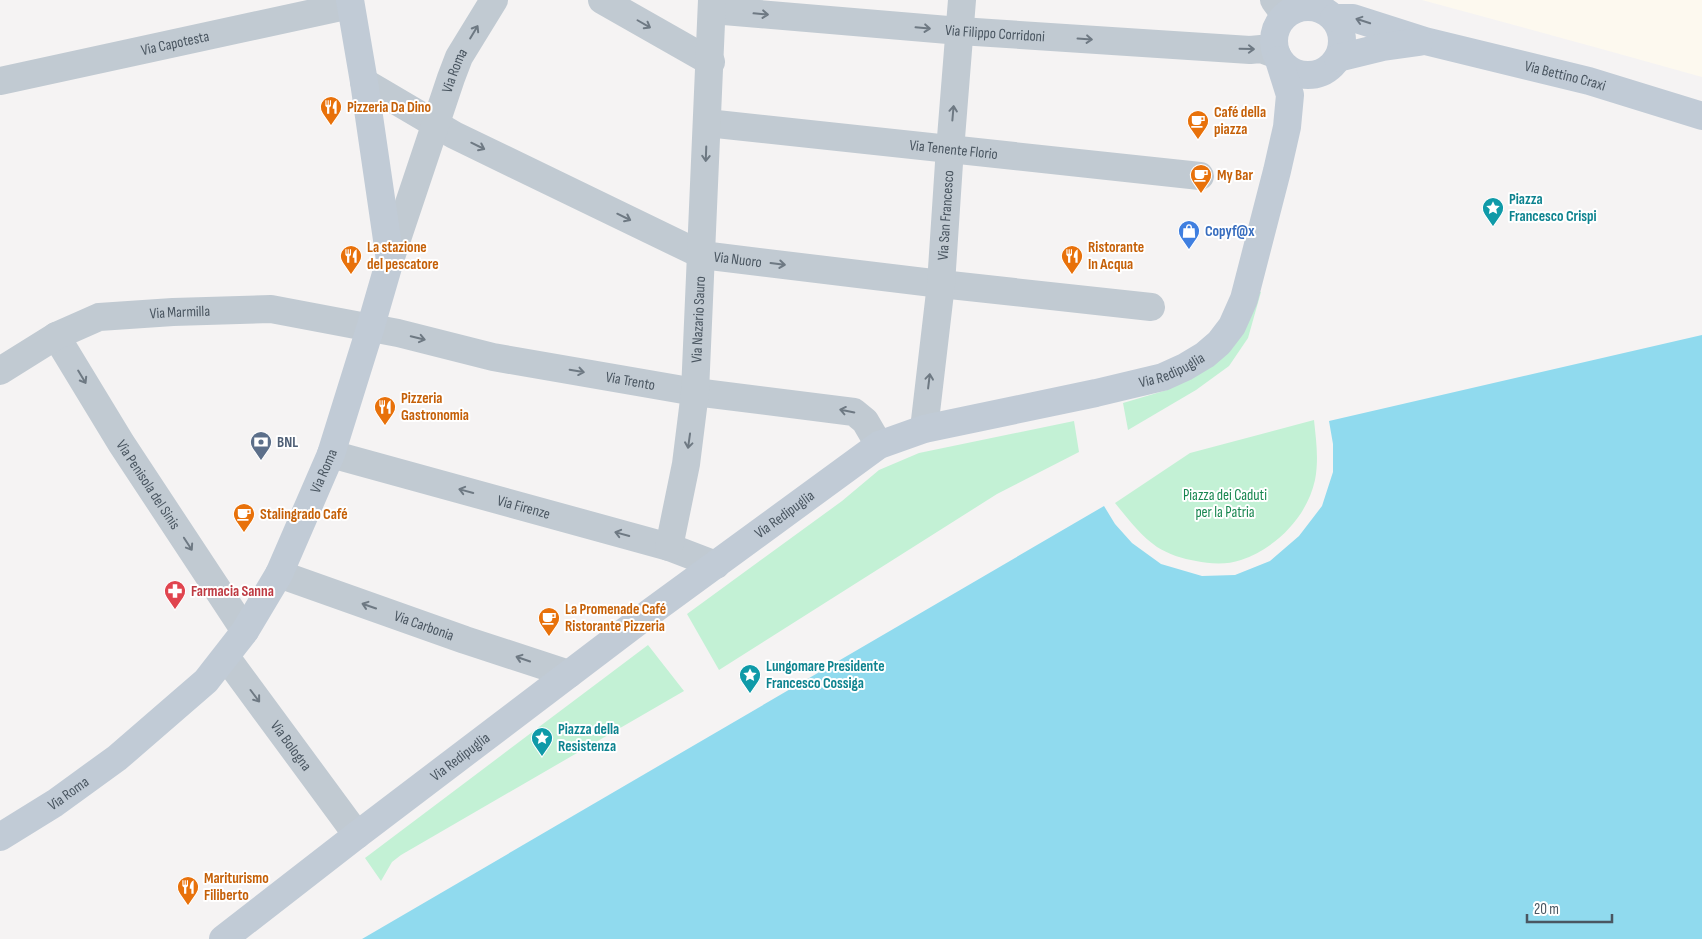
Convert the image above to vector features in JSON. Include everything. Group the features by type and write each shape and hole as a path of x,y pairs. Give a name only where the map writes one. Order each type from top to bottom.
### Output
{"street":[{"name":"Via Roma","path":"0,837 55,803 117,758 206,681 245,631 279,574 331,454 390,260 434,124 459,57 494,0"},
{"path":"602,0 711,62"},
{"name":"Via San Francesco","path":"924,430 941,284 962,0"},
{"path":"350,2 364,82 390,260"},
{"name":"Via Capotesta","path":"0,81 350,2"},
{"name":"Via Nazario Sauro","path":"669,547 686,464 695,392 711,62 712,5"},
{"name":"Via Filippo Corridoni","path":"712,5 960,31 1250,50 1261,49 1278,58"},
{"path":"1307,6 1320,9 1334,18 1342,33 1343,42 1330,65 1312,75 1300,75 1289,70 1278,58 1273,43 1280,7 1294,9 1307,6"},
{"name":"Via Bettino Craxi","path":"1334,18 1353,18 1425,41 1589,81 1702,116"},
{"name":"Via Bettino Craxi","path":"1330,65 1383,47 1425,41"},
{"name":"Via Redipuglia","path":"223,939 569,674 879,444 924,430 1163,377 1185,367 1220,343 1232,326 1244,299 1287,127 1290,95 1278,58"},
{"name":"Via Redipuglia","path":"1287,127 1296,108 1330,65"},
{"name":"Via Nuoro","path":"364,82 434,124 702,255 1151,307"},
{"name":"Via Tenente Florio","path":"707,123 1200,176"},
{"name":"Via Marmilla","path":"0,371 56,336 99,316 272,309 370,329"},
{"name":"Via Trento","path":"370,329 493,356 695,392 854,412 865,422 879,444"},
{"name":"Via Penisola del Sinis","path":"56,336 121,443 245,631"},
{"name":"Via Firenze","path":"331,454 669,547 716,564"},
{"name":"Via Carbonia","path":"279,574 464,640 569,674"},
{"name":"Via Bologna","path":"226,657 357,835"}],"shaded area":[{"path":"1422,0 1702,0 1702,77 1598,48"}],"green space":[{"path":"1255,291 1261,292 1248,338 1229,366 1196,390 1128,430 1123,403 1167,390"},
{"name":"Piazza dei Caduti per la Patria","path":"1314,420 1317,465 1311,494 1305,506 1288,529 1278,539 1254,555 1236,562 1218,564 1176,556 1157,547 1145,537 1115,503 1190,453"},
{"path":"1074,421 1079,452 997,494 719,670 687,614 842,501 879,470 919,453"},
{"path":"648,645 684,691 401,855 392,862 381,881 365,858"}],"water":[{"path":"1702,335 1702,939 362,939 1104,506 1115,524 1132,543 1161,564 1202,576 1235,575 1270,561 1299,536 1322,506 1333,472 1333,444 1329,421"}],"place":[{"name":"Pizzeria Da Dino","path":"331,126"},
{"name":"Café della piazza","path":"1198,140"},
{"name":"My Bar","path":"1201,194"},
{"name":"Piazza Francesco Crispi","path":"1493,227"},
{"name":"Copyf@x","path":"1189,250"},
{"name":"La stazione del pescatore","path":"351,275"},
{"name":"Ristorante In Acqua","path":"1072,275"},
{"name":"Pizzeria Gastronomia","path":"385,426"},
{"name":"BNL","path":"261,461"},
{"name":"Stalingrado Café","path":"244,533"},
{"name":"Farmacia Sanna","path":"175,610"},
{"name":"La Promenade Café Ristorante Pizzeria","path":"549,637"},
{"name":"Lungomare Presidente Francesco Cossiga","path":"750,694"},
{"name":"Piazza della Resistenza","path":"542,757"},
{"name":"Mariturismo Filiberto","path":"188,906"}]}
